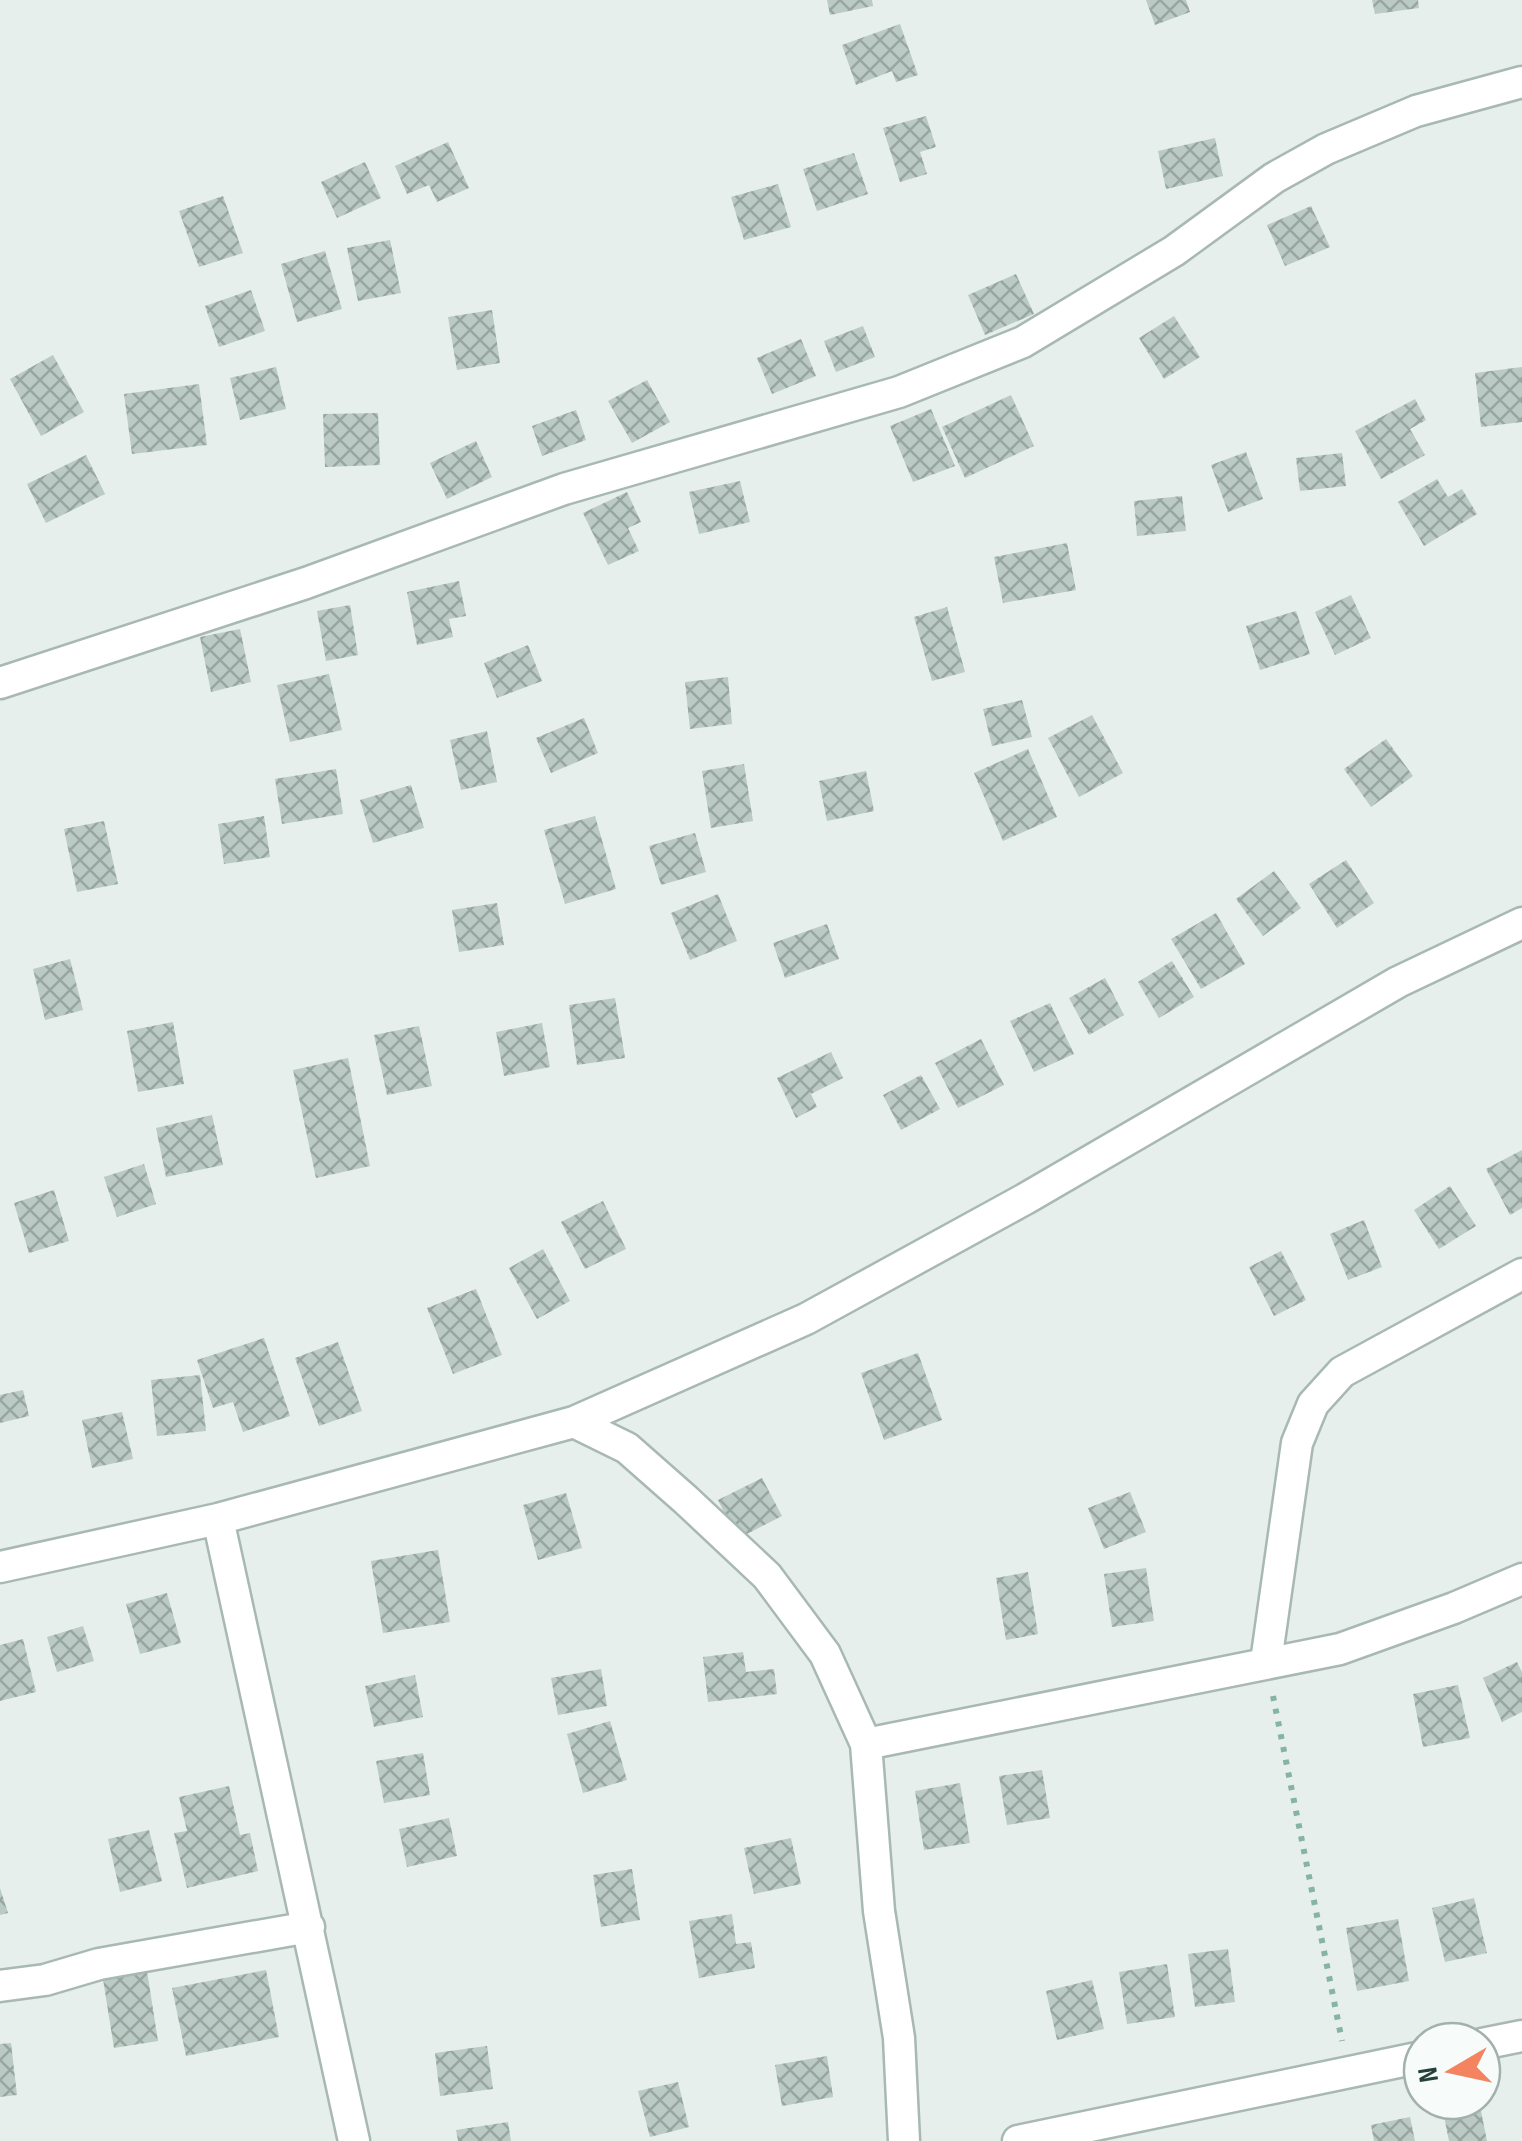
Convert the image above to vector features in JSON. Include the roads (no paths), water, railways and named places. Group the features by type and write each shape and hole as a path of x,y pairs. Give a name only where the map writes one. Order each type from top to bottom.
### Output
{"street":[{"path":"0,684 306,583 564,489 899,392 1023,342 1174,251 1274,178 1326,149 1416,111 1522,82"},
{"path":"0,1566 218,1519 574,1422 806,1319 1025,1199 1398,982 1522,923"},
{"path":"1266,1662 1297,1443 1313,1404 1342,1372 1522,1274"},
{"path":"574,1422 627,1448 767,1576 825,1654 866,1744 879,1911 899,2038 904,2141"},
{"path":"218,1519 354,2141"},
{"path":"866,1744 1340,1649 1454,1608 1522,1578"},
{"path":"0,1986 309,1927"},
{"path":"1018,2141 1402,2060"}]}
